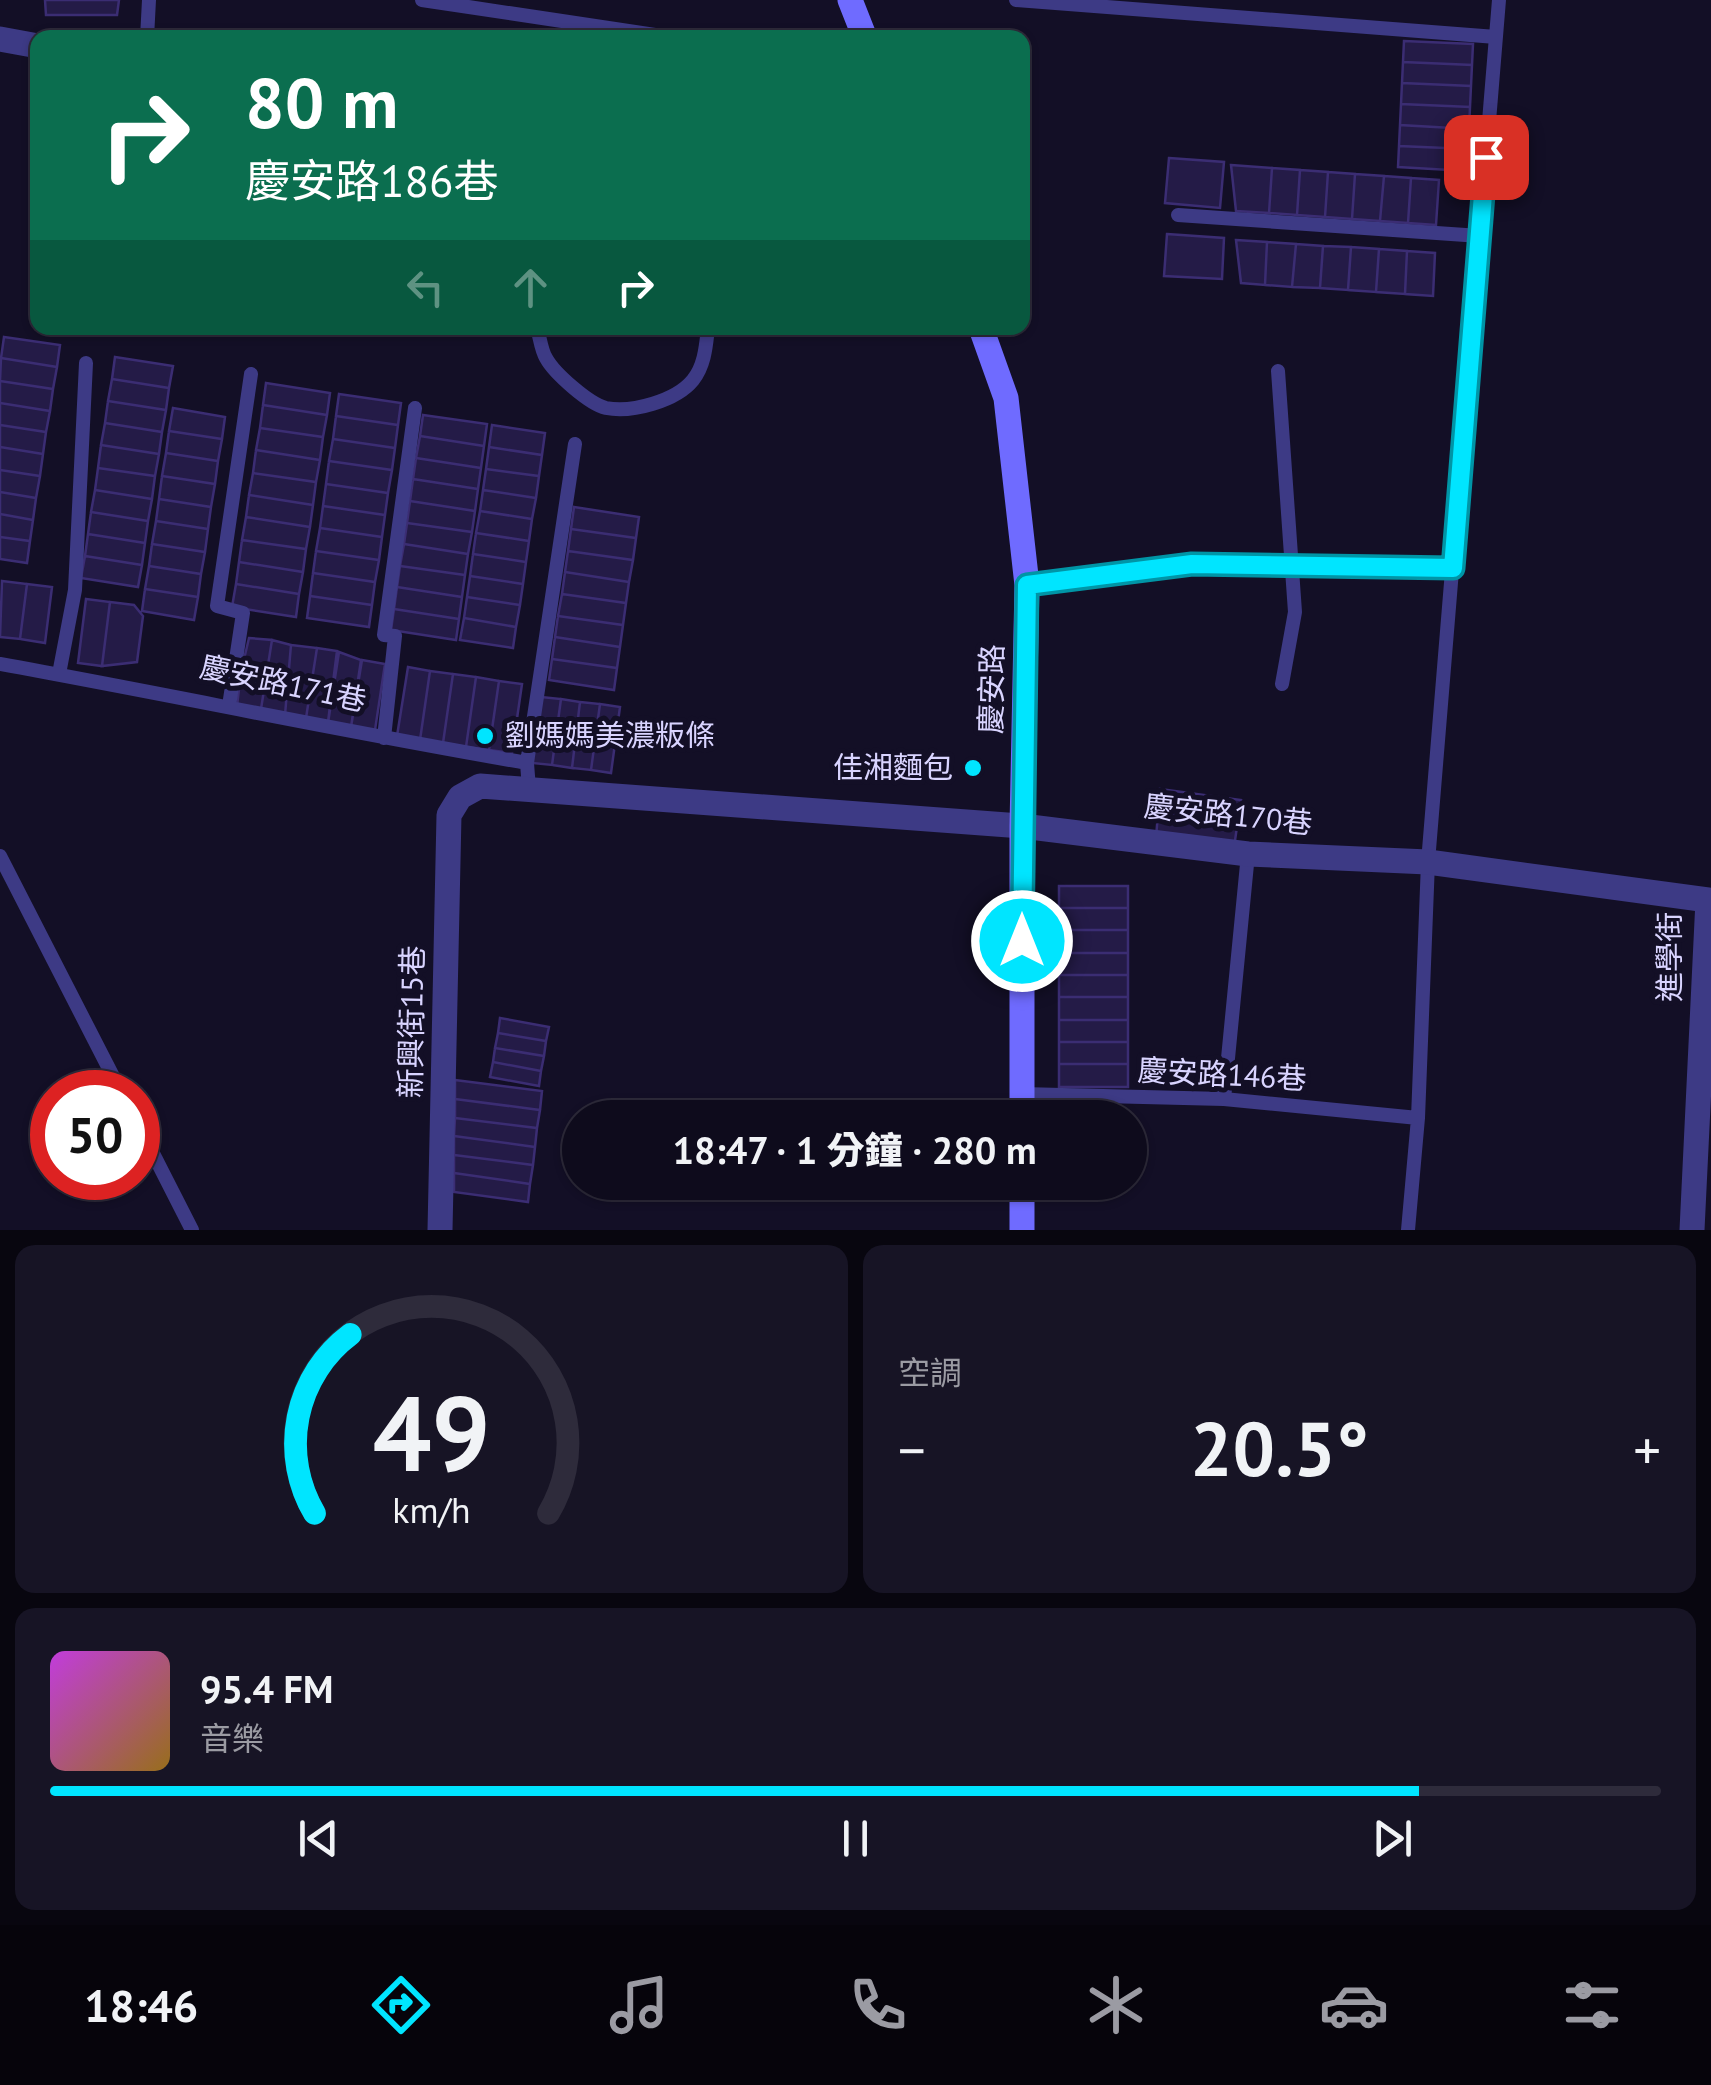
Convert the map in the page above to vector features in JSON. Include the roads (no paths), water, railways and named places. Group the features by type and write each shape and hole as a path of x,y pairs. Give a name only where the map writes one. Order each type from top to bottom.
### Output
{"main road":[{"path":"850,0 862,30"},
{"name":"慶安路","path":"984,335 1006,398 1027,585 1022,1100"},
{"path":"1022,1200 1022,1230"}],"street":[{"path":"0,39 30,45"},
{"name":"新興街15巷","path":"440,1230 448,816 460,797 480,786 529,789"},
{"path":"529,789 1022,826"},
{"name":"慶安路170巷","path":"1022,826 1248,854 1428,862"},
{"name":"進學街","path":"1428,862 1708,900 1692,1230"}],"lane":[{"path":"147,30 149,0"},
{"path":"422,0 576,30"},
{"path":"1016,0 1496,38"},
{"path":"1408,1230 1418,1118 1428,862 1499,0"},
{"path":"1178,215 1480,236"},
{"path":"539,335 546,358 573,388 604,408 652,405 678,393 694,379 705,354 707,335"},
{"path":"60,674 74,590 86,363"},
{"path":"1278,371 1296,612 1282,684"},
{"path":"229,706 243,613 216,606 251,374"},
{"path":"384,738 395,636 384,634 416,408"},
{"path":"529,789 528,762 575,444"},
{"path":"1027,585 1192,564 1453,568"},
{"name":"慶安路171巷","path":"0,664 528,762"},
{"path":"1224,1099 1248,854"},
{"path":"0,856 110,1070"},
{"name":"慶安路146巷","path":"1147,1102 1224,1099 1418,1118"},
{"path":"160,1167 192,1230"}],"place":[{"name":"劉媽媽美濃粄條","path":"485,736"},
{"name":"佳湘麵包","path":"973,768"}]}
